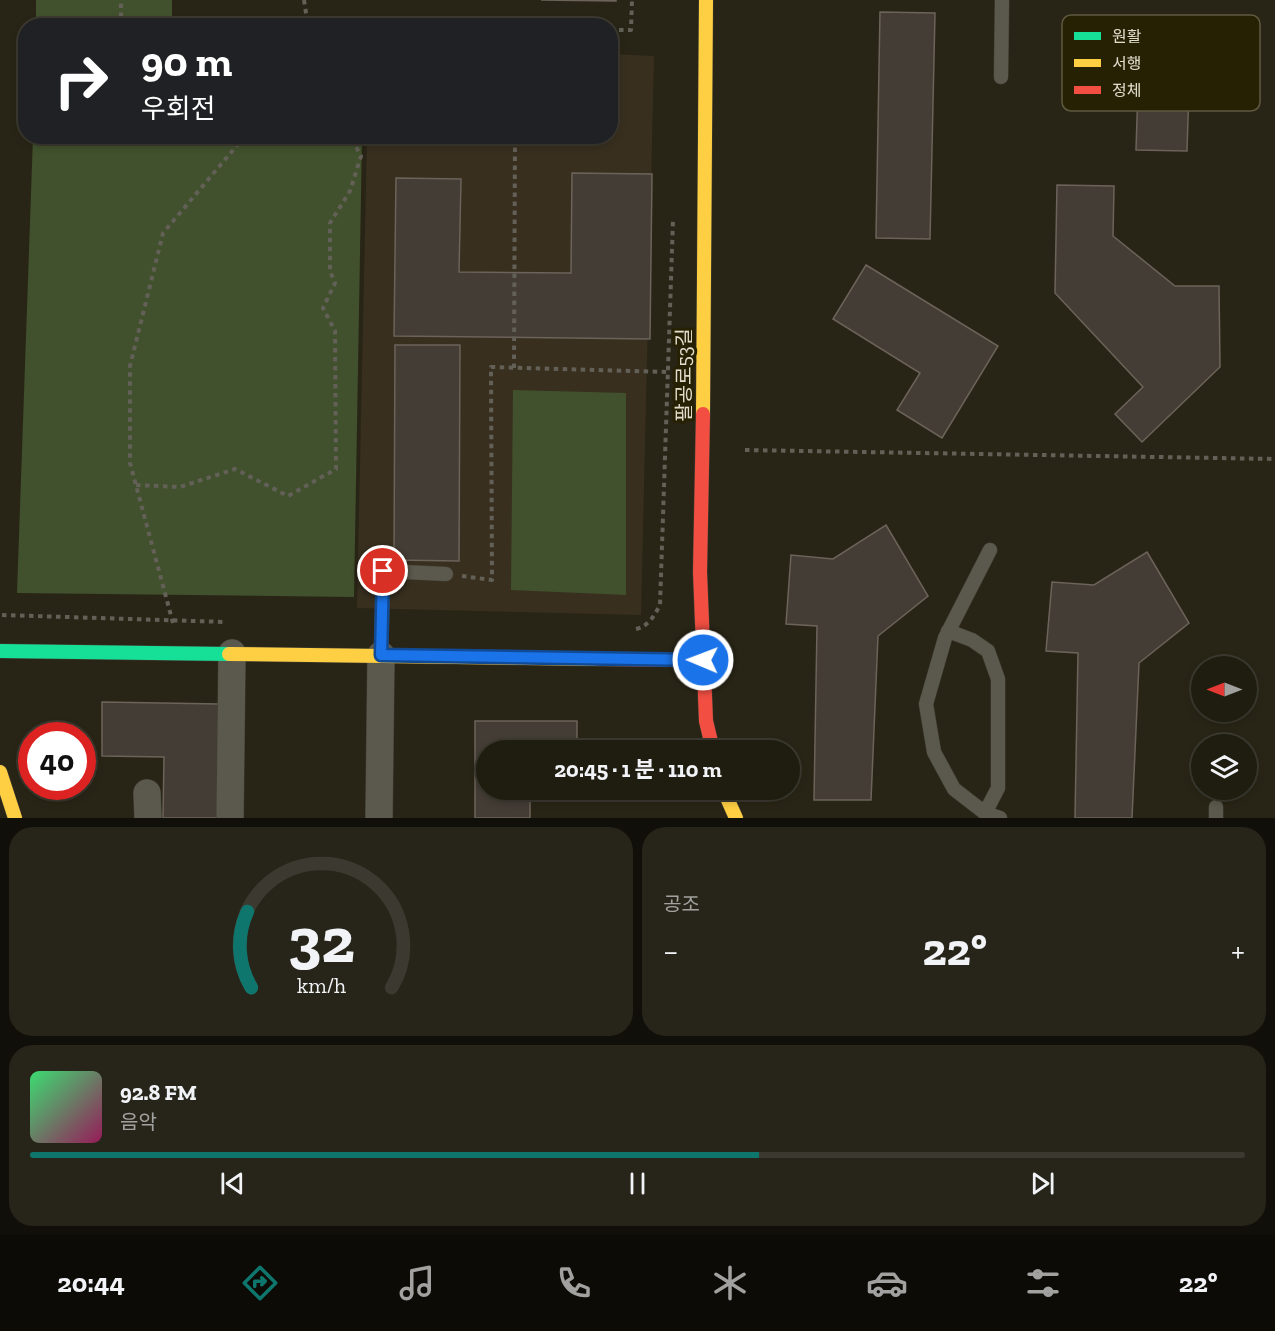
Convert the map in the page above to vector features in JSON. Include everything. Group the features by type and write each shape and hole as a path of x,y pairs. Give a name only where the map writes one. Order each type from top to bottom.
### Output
{"main road":[{"name":"팔공로53길","path":"706,0 704,443 700,572 706,721 711,740"},
{"path":"0,651 703,660"},
{"path":"0,772 15,818"},
{"path":"728,800 736,818"}],"street":[{"path":"230,818 232,653"},
{"path":"379,818 381,655"},
{"path":"379,777 392,818"}],"lane":[{"path":"1001,77 1002,0"},
{"path":"990,550 945,638 926,704 934,752 954,789 985,813 1000,818"},
{"path":"381,655 383,571 446,574"},
{"path":"948,631 972,640 988,651 998,680 998,788 985,813"}],"path":[{"path":"121,0 121,18"},
{"path":"304,0 307,18"},
{"path":"618,30 631,30 632,0"},
{"path":"181,652 130,463 130,366 163,233 238,144"},
{"path":"136,485 180,487 235,469 288,496 336,469 335,331 323,309 335,283 330,271 330,223 350,191 362,156 355,144"},
{"path":"514,368 515,144"},
{"path":"627,629 639,629 652,620 660,605 673,217"},
{"path":"446,574 492,580 491,368 668,372"},
{"path":"745,450 1275,459"},
{"path":"2,615 226,622"}],"shaded area":[{"path":"618,54 654,56 641,615 357,608 367,144 618,144"}],"green space":[{"path":"36,0 172,0 172,18 36,18"},
{"path":"33,144 362,144 354,597 17,593"},
{"path":"513,390 626,393 626,595 511,590"}],"building":[{"path":"541,0 616,0 616,1"},
{"path":"880,12 935,13 930,239 876,238"},
{"path":"1137,111 1188,111 1187,151 1136,150"},
{"path":"572,173 652,174 650,339 394,336 396,178 461,179 459,272 571,273"},
{"path":"1057,185 1114,186 1113,236 1175,286 1219,286 1220,367 1142,442 1115,414 1143,387 1055,293"},
{"path":"866,265 998,346 942,438 897,410 920,373 833,319"},
{"path":"395,345 460,345 459,561 394,560"},
{"path":"886,525 928,596 878,636 871,800 814,800 817,626 786,624 791,555 833,559"},
{"path":"1147,552 1189,623 1139,663 1132,818 1075,818 1078,653 1046,651 1052,582 1094,585"},
{"path":"102,702 219,704 217,818 163,818 164,757 102,756"},
{"path":"475,721 577,721 577,740 476,740 476,800 530,800 530,818 475,818"}],"traffic: fast":[{"path":"0,651 229,654"}],"traffic: slow":[{"path":"703,414 706,0"},
{"path":"229,654 599,659"},
{"path":"0,772 15,818"},
{"path":"728,800 736,818"}],"traffic: jam":[{"path":"703,414 700,572 706,721 711,740"},
{"path":"599,659 703,660"}],"route":[{"path":"383,571 381,655 703,660"}]}
